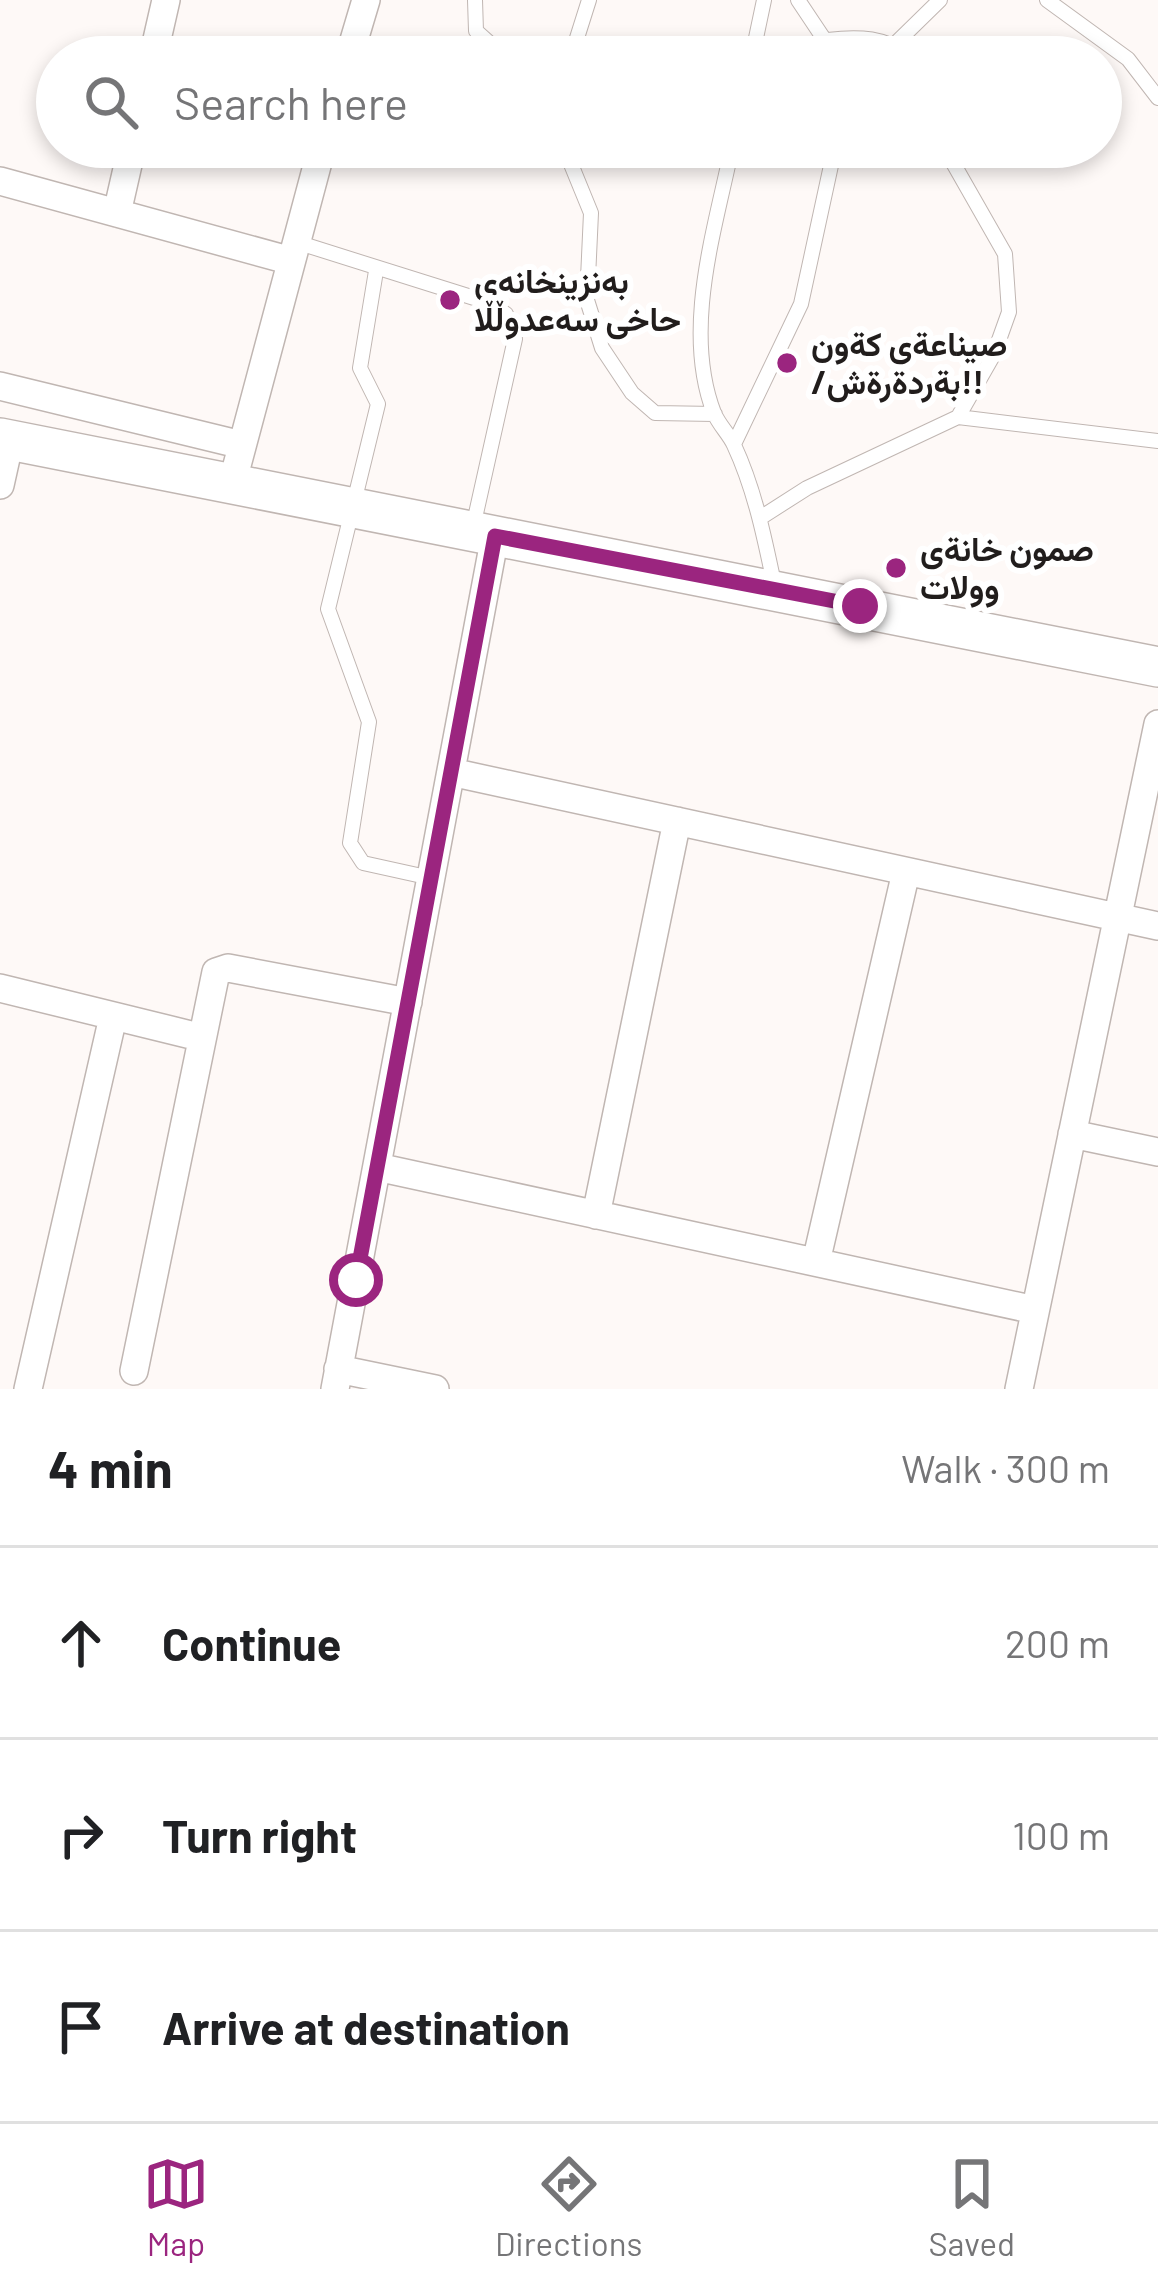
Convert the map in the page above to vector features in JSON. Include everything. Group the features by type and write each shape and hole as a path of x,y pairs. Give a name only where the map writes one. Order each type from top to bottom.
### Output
{"main road":[{"path":"5,439 1158,667"}],"street":[{"path":"158,36 166,0"},
{"path":"356,36 367,0"},
{"path":"117,213 127,168"},
{"path":"232,484 316,168"},
{"path":"0,181 117,213 291,250"},
{"path":"0,386 242,445"},
{"path":"0,484 5,439"},
{"path":"435,1389 337,1379 451,772 483,533"},
{"path":"1019,1389 1158,724"},
{"path":"451,772 1158,926"},
{"path":"596,1215 677,821"},
{"path":"815,1262 906,872"},
{"path":"134,1371 213,977 220,968 408,1002"},
{"path":"0,988 200,1037"},
{"path":"28,1389 113,1017"},
{"path":"1072,1134 1158,1152"},
{"path":"377,1167 1036,1310"}],"lane":[{"path":"475,0 476,31 482,36"},
{"path":"578,36 589,0"},
{"path":"756,36 764,0"},
{"path":"798,0 825,36"},
{"path":"903,36 940,0"},
{"path":"1047,0 1097,36"},
{"path":"1122,54 1158,98"},
{"path":"573,168 591,213 587,300 602,348 632,393 655,413 715,414"},
{"path":"729,168 701,321 715,414 734,444 760,518 775,589"},
{"path":"734,444 801,304 830,168"},
{"path":"956,168 1005,254 1009,312 994,354 958,417"},
{"path":"291,250 487,302 506,314 515,339 483,533"},
{"path":"376,271 360,368 378,404 357,508 328,609 369,722 350,843 363,862 431,878"},
{"path":"760,518 806,488 958,417 1158,441"}],"place":[{"name":"بەنزینخانەی حاخی سەعدوڵڵا","path":"450,300"},
{"name":"صيناعةى كةون /بةردةرةش!!","path":"787,363"},
{"name":"صمون خانةی وولات","path":"896,568"}],"route":[{"path":"356,1280 495,536 860,606"}]}
